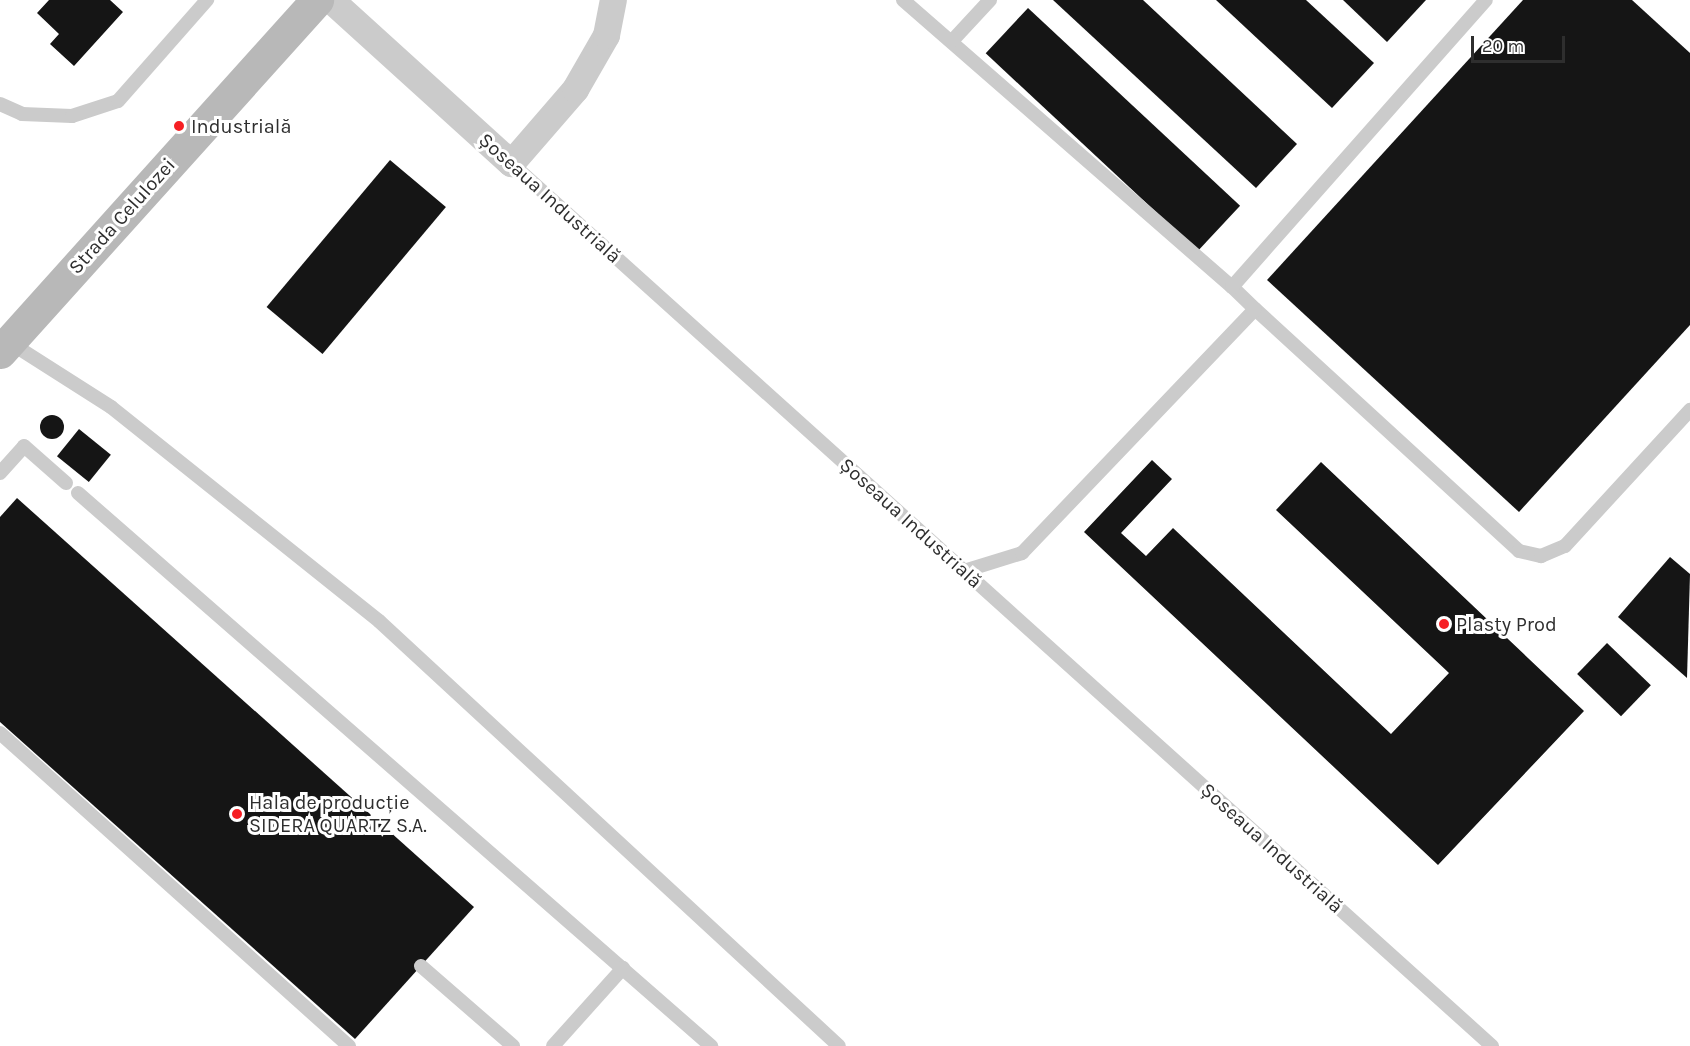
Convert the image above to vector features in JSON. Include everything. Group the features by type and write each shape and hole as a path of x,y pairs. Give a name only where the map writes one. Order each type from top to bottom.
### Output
{"street":[{"name":"Strada Celulozei","path":"5,347 317,0"},
{"name":"Șoseaua Industrială","path":"331,0 511,163"},
{"path":"511,163 575,89 606,35 613,0"}],"lane":[{"path":"0,104 22,114 72,116 118,101 207,0"},
{"path":"903,0 1232,287 1519,551 1541,556 1565,546 1690,410"},
{"path":"952,41 990,0"},
{"path":"1232,287 1486,0"},
{"name":"Șoseaua Industrială","path":"511,163 1492,1046"},
{"path":"964,571 1022,553 1255,309"},
{"path":"5,347 111,407 379,621 838,1046"},
{"path":"0,473 24,446 66,483"},
{"path":"78,493 711,1046"},
{"path":"0,733 349,1046"},
{"path":"421,966 513,1046"},
{"path":"553,1046 623,968"}],"building":[{"path":"49,0 110,0 123,12 74,66 50,44 59,34 37,13"},
{"path":"1053,0 1143,0 1297,144 1256,188"},
{"path":"1216,0 1306,0 1374,63 1332,108"},
{"path":"1343,0 1426,0 1387,42"},
{"path":"1523,0 1632,0 1690,53 1690,325 1519,512 1267,280"},
{"path":"1028,8 1240,206 1198,251 986,53"},
{"path":"390,160 446,207 323,354 267,307"},
{"path":"52,415 61,418 64,427 61,436 52,439 43,436 40,427 43,418"},
{"path":"79,429 111,455 89,482 57,456"},
{"name":"Plasty Prod","path":"1152,460 1172,479 1121,533 1146,556 1173,528 1391,734 1449,673 1276,510 1321,462 1584,711 1438,865 1084,532"},
{"name":"Hala de producție SIDERA QUARTZ S.A.","path":"17,498 474,907 355,1039 0,722 0,517"},
{"path":"1670,557 1690,574 1687,678 1618,617"},
{"path":"1607,643 1651,685 1621,716 1577,674"}],"place":[{"name":"Industrială","path":"179,126"},
{"name":"Plasty Prod","path":"1444,624"},
{"name":"Hala de producție SIDERA QUARTZ S.A.","path":"237,814"}]}
